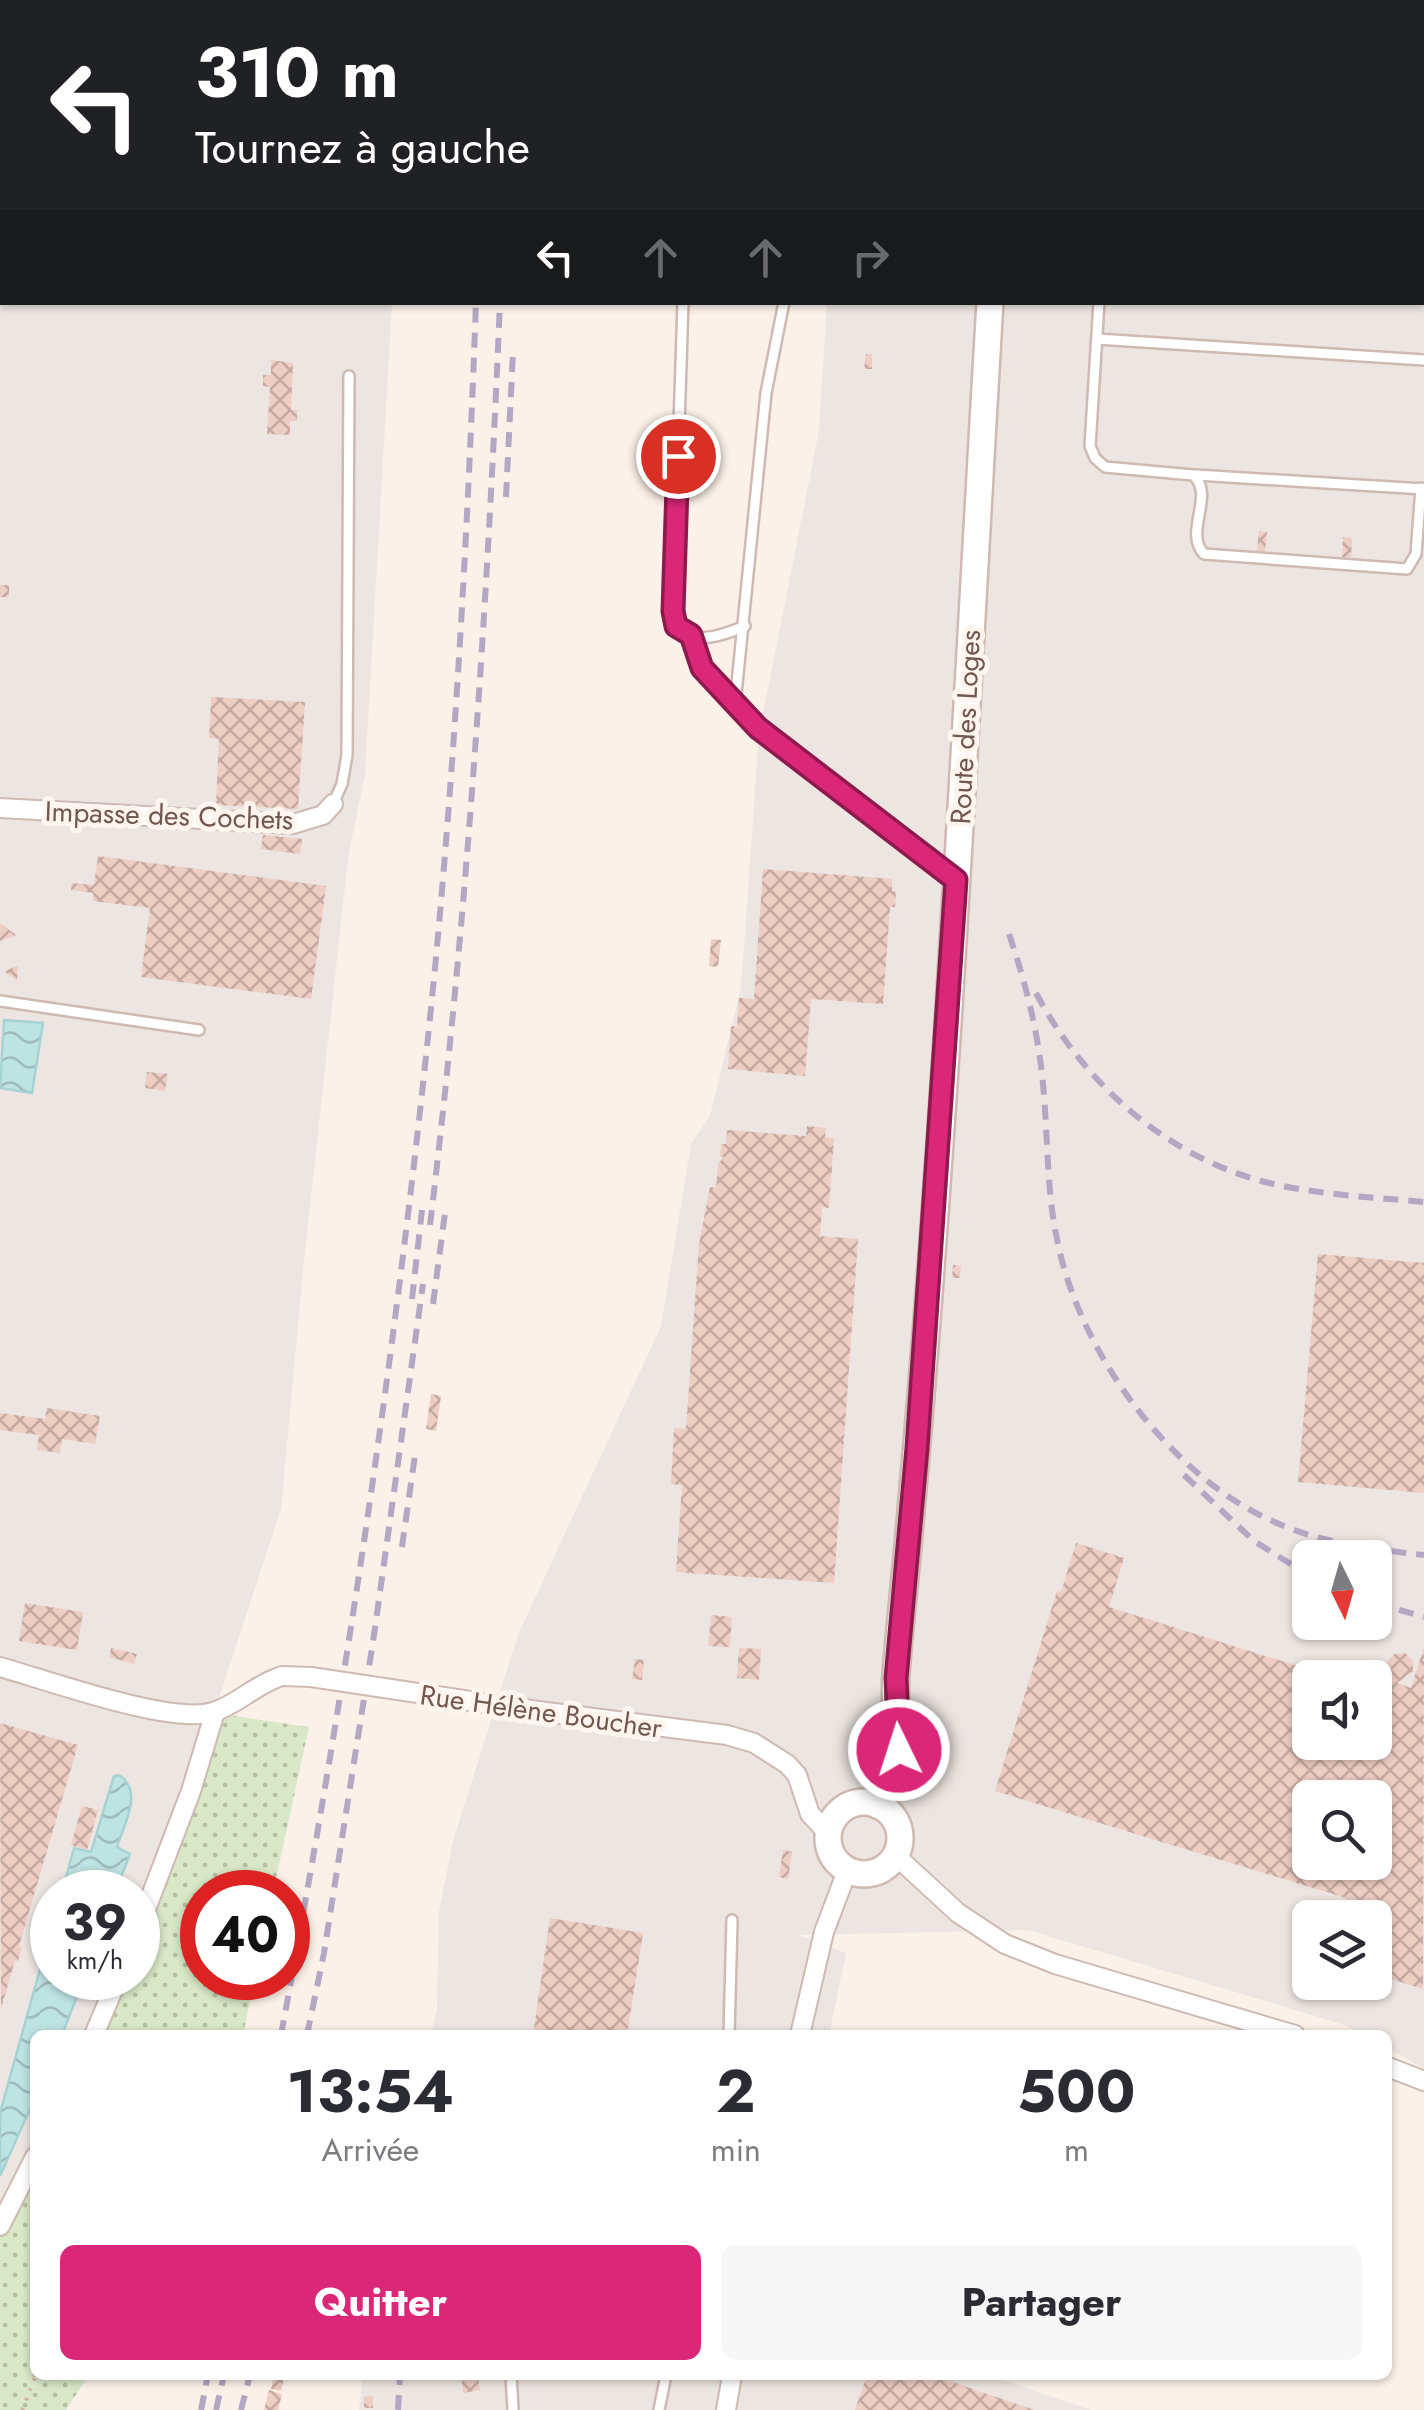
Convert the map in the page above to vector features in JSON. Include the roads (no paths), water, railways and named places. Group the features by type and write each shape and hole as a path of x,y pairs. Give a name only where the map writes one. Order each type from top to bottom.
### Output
{"street":[{"name":"Route des Loges","path":"879,1806 896,1770 899,1750 896,1678 918,1428 956,880 990,305"},
{"name":"Impasse des Cochets","path":"0,808 293,824 323,815 333,804"},
{"path":"0,1666 175,1715 216,1712 160,1872"},
{"name":"Rue Hélène Boucher","path":"216,1712 256,1686 282,1676 311,1676 727,1735 754,1743 787,1764 796,1776 810,1814 828,1833"},
{"path":"854,1803 879,1806 896,1820 901,1839 896,1856 878,1872 867,1875 847,1871 828,1849 828,1833 839,1811 854,1803"},
{"path":"896,1856 958,1913 1005,1944 1056,1964 1279,2030"},
{"path":"801,2030 824,1932 847,1871"},
{"path":"96,2030 109,2000"},
{"path":"1392,2068 1424,2080"},
{"path":"0,2226 30,2166"},
{"path":"726,2410 731,2380"}],"lane":[{"path":"683,305 673,611 676,626 691,635 716,638 744,626"},
{"path":"734,704 766,393 783,305"},
{"path":"1099,305 1090,446 1104,467 1423,488 1413,564 1400,569 1204,554 1196,540 1202,488 1193,475"},
{"path":"1097,339 1424,360"},
{"path":"333,804 348,755 349,376"},
{"path":"691,635 702,668 771,739 956,880"},
{"path":"0,1001 198,1030"},
{"path":"729,2030 732,1920"},
{"path":"511,2380 513,2410"},
{"path":"659,2410 665,2380"}],"water":[{"path":"4,1020 43,1023 32,1093 0,1088"},
{"path":"119,1775 126,1782 131,1799 117,1847 130,1854 124,1870 68,1870 74,1848 91,1852 114,1776"},
{"path":"31,2000 76,2000 64,2030 30,2030 30,2109 0,2176 0,2113"}],"railway":[{"path":"282,2030 370,1503 421,1102 455,718 476,305"},
{"path":"430,1225 455,995 474,764 500,305"},
{"path":"506,497 513,352"},
{"path":"1009,934 1039,1054 1057,1239 1068,1281 1106,1364 1163,1439 1196,1472 1232,1499 1270,1520 1326,1540 1424,1555"},
{"path":"1036,993 1055,1026 1103,1085 1161,1134 1194,1154 1265,1182 1344,1195 1424,1202"},
{"path":"433,1304 446,1205"},
{"path":"412,1299 422,1210"},
{"path":"308,2030 324,1953 374,1635 423,1284"},
{"path":"402,1547 416,1448"},
{"path":"1184,1475 1254,1541 1292,1565"},
{"path":"1392,1608 1424,1617"},
{"path":"201,2410 207,2380"},
{"path":"216,2410 223,2380"},
{"path":"241,2410 249,2380"},
{"path":"398,2410 400,2380"}]}
